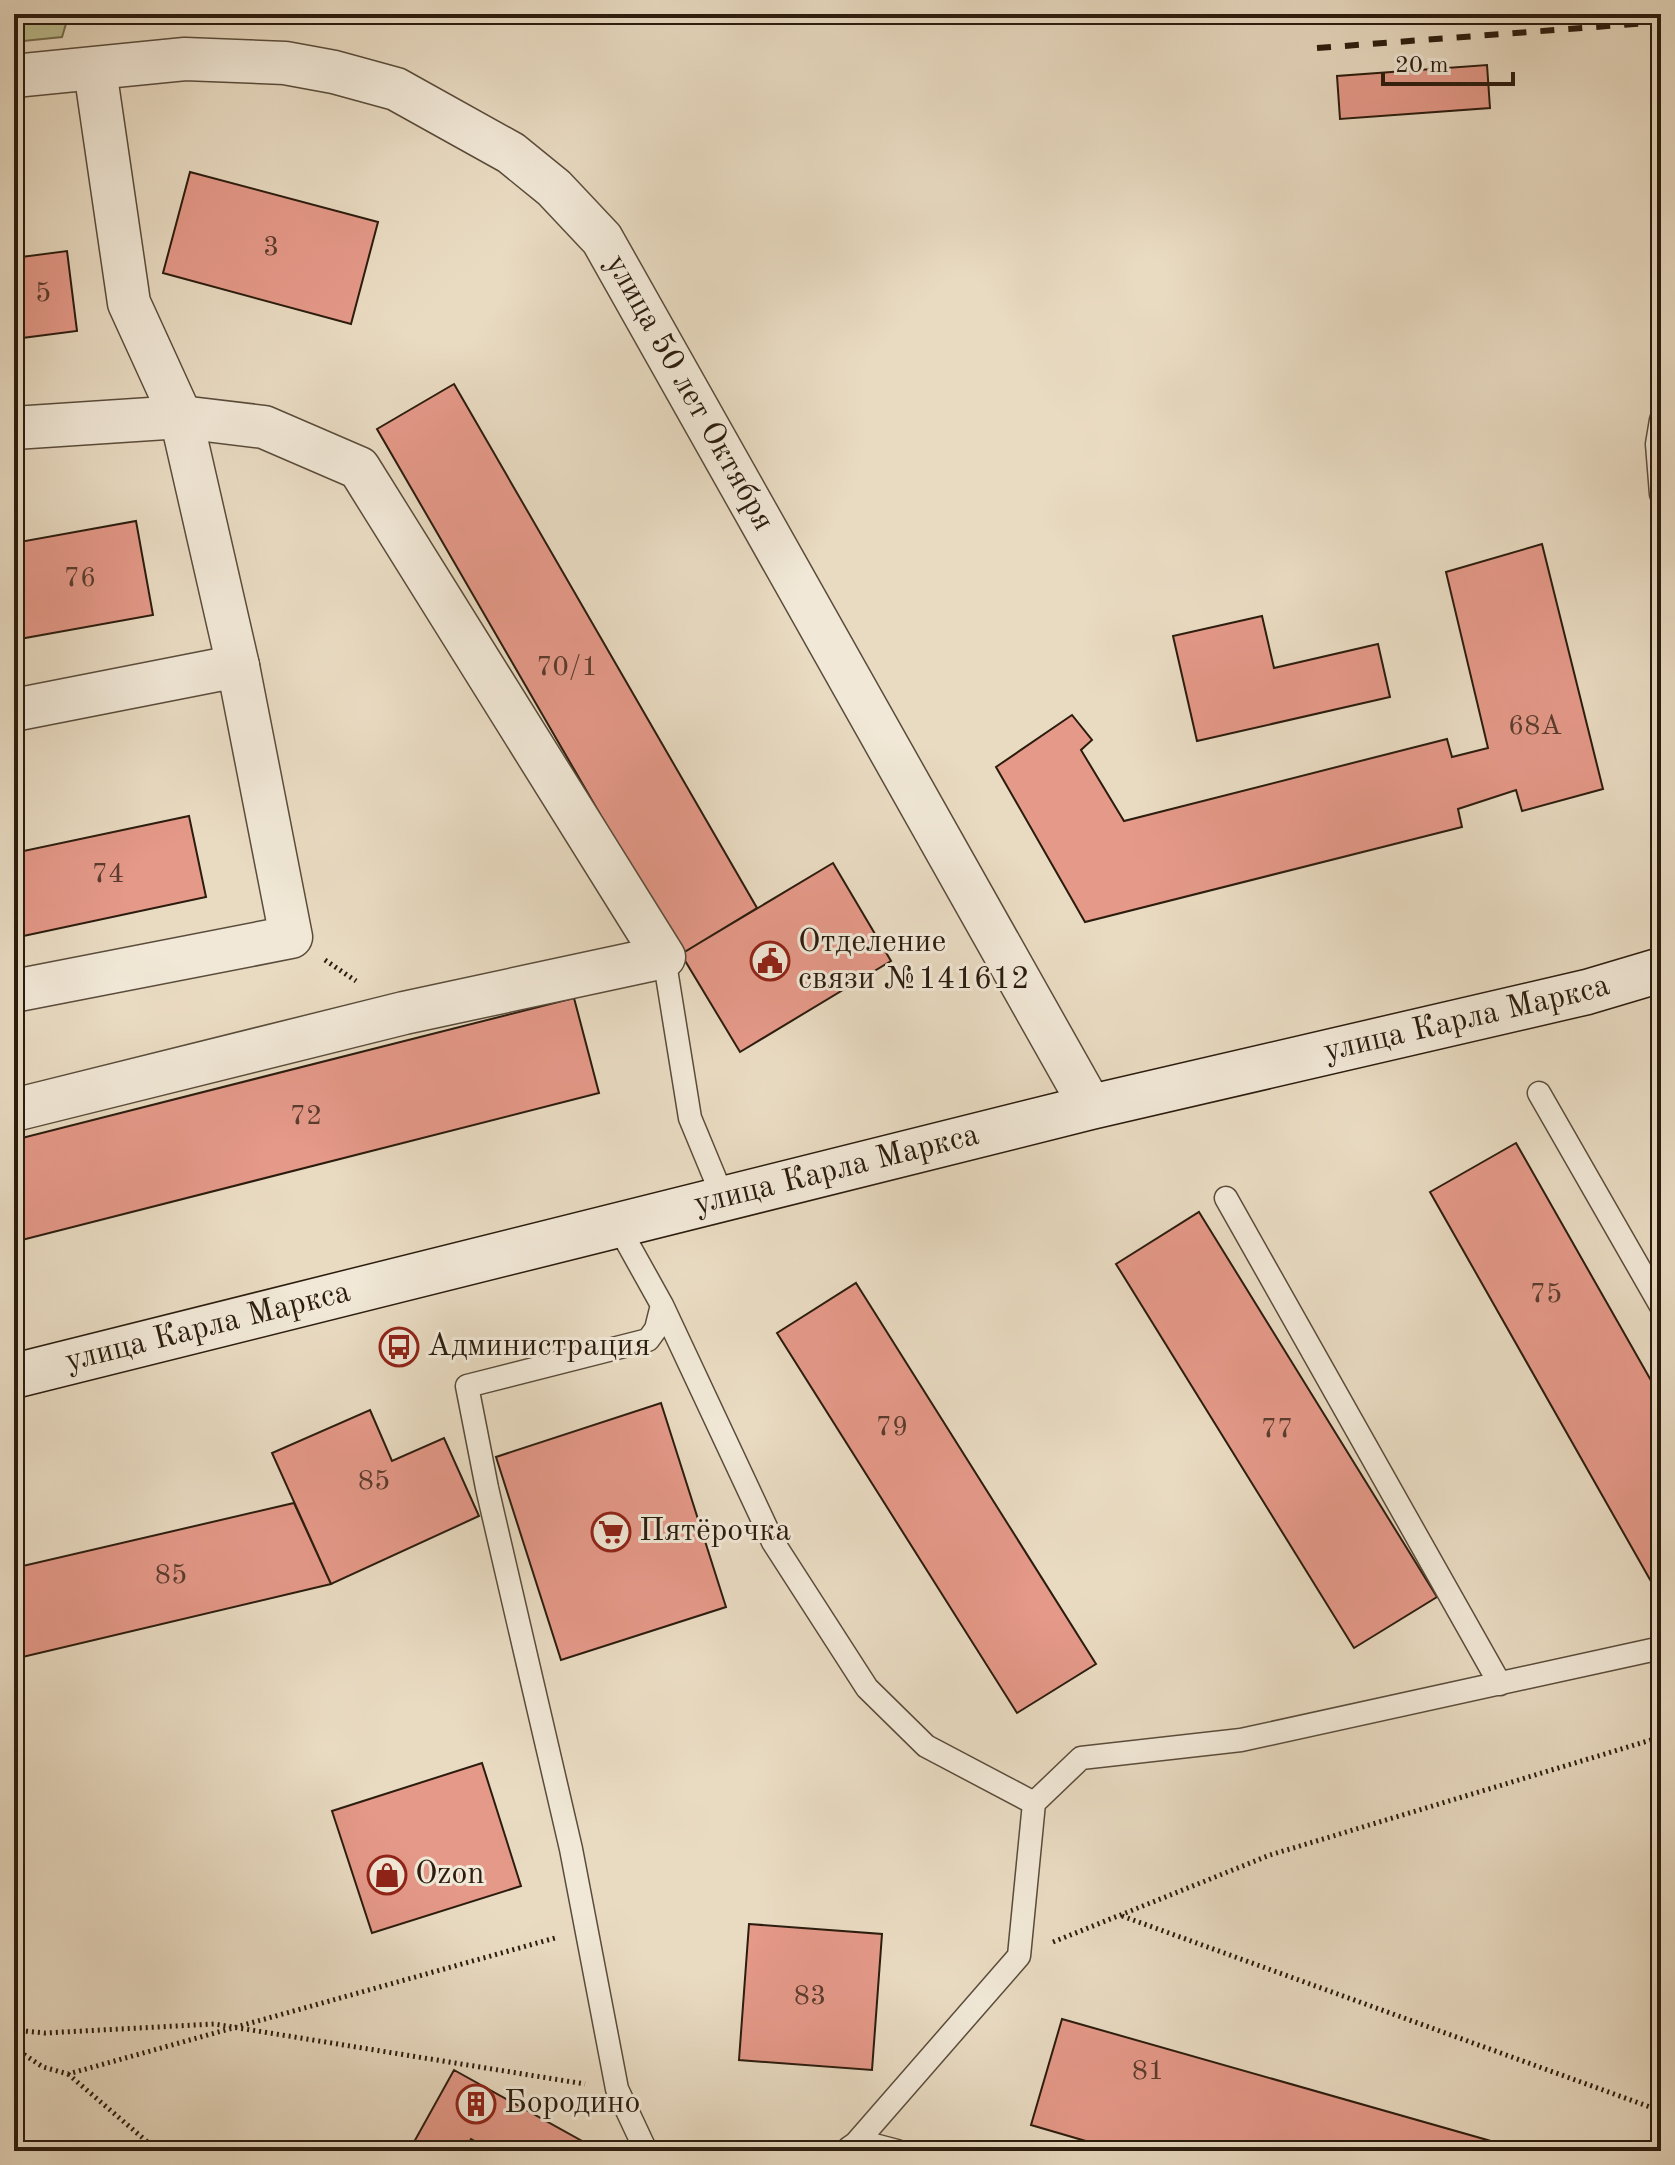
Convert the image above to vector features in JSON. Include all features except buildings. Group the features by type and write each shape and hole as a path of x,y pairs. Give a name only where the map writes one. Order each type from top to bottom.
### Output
{"street":[{"name":"улица 50 лет Октября","path":"14,76 185,59 285,63 334,72 396,89 511,153 554,188 602,239 1091,1107"},
{"path":"14,991 291,937 238,666 181,417 129,303 95,70"},
{"path":"14,428 181,417 264,427 359,468 664,957 404,1013 14,1110"},
{"path":"14,710 238,666"},
{"name":"улица Карла Маркса","path":"14,1376 1091,1107 1587,992 1661,970"}],"lane":[{"path":"1661,420 1657,444 1661,494"},
{"path":"664,957 690,1118 724,1200"},
{"path":"1539,1093 1661,1306"},
{"path":"1226,1198 1500,1684"},
{"path":"618,1226 662,1305 773,1542 867,1688 926,1746 1034,1803"},
{"path":"646,2151 617,2089 571,1849 487,1488 467,1386 648,1340 656,1329 662,1305"},
{"path":"853,2148 1019,1956 1034,1803 1081,1758 1241,1740 1661,1648"},
{"path":"853,2148 897,2151"}],"path":[{"path":"291,937 404,1013"},
{"path":"1019,1956 1270,1855 1661,1737"},
{"path":"1121,1916 1661,2111"},
{"path":"68,2074 587,1929"},
{"path":"14,2030 45,2033 214,2024 617,2089"},
{"path":"14,2048 43,2067 68,2074 158,2151"}],"green space":[{"path":"14,14 69,14 62,37 14,42"}],"railway":[{"path":"1317,48 1661,22"}],"place":[{"name":"Отделение связи №141612","path":"770,961"},
{"name":"Администрация","path":"399,1347"},
{"name":"Пятёрочка","path":"611,1532"},
{"name":"Ozon","path":"387,1875"},
{"name":"Бородино","path":"476,2104"}]}
